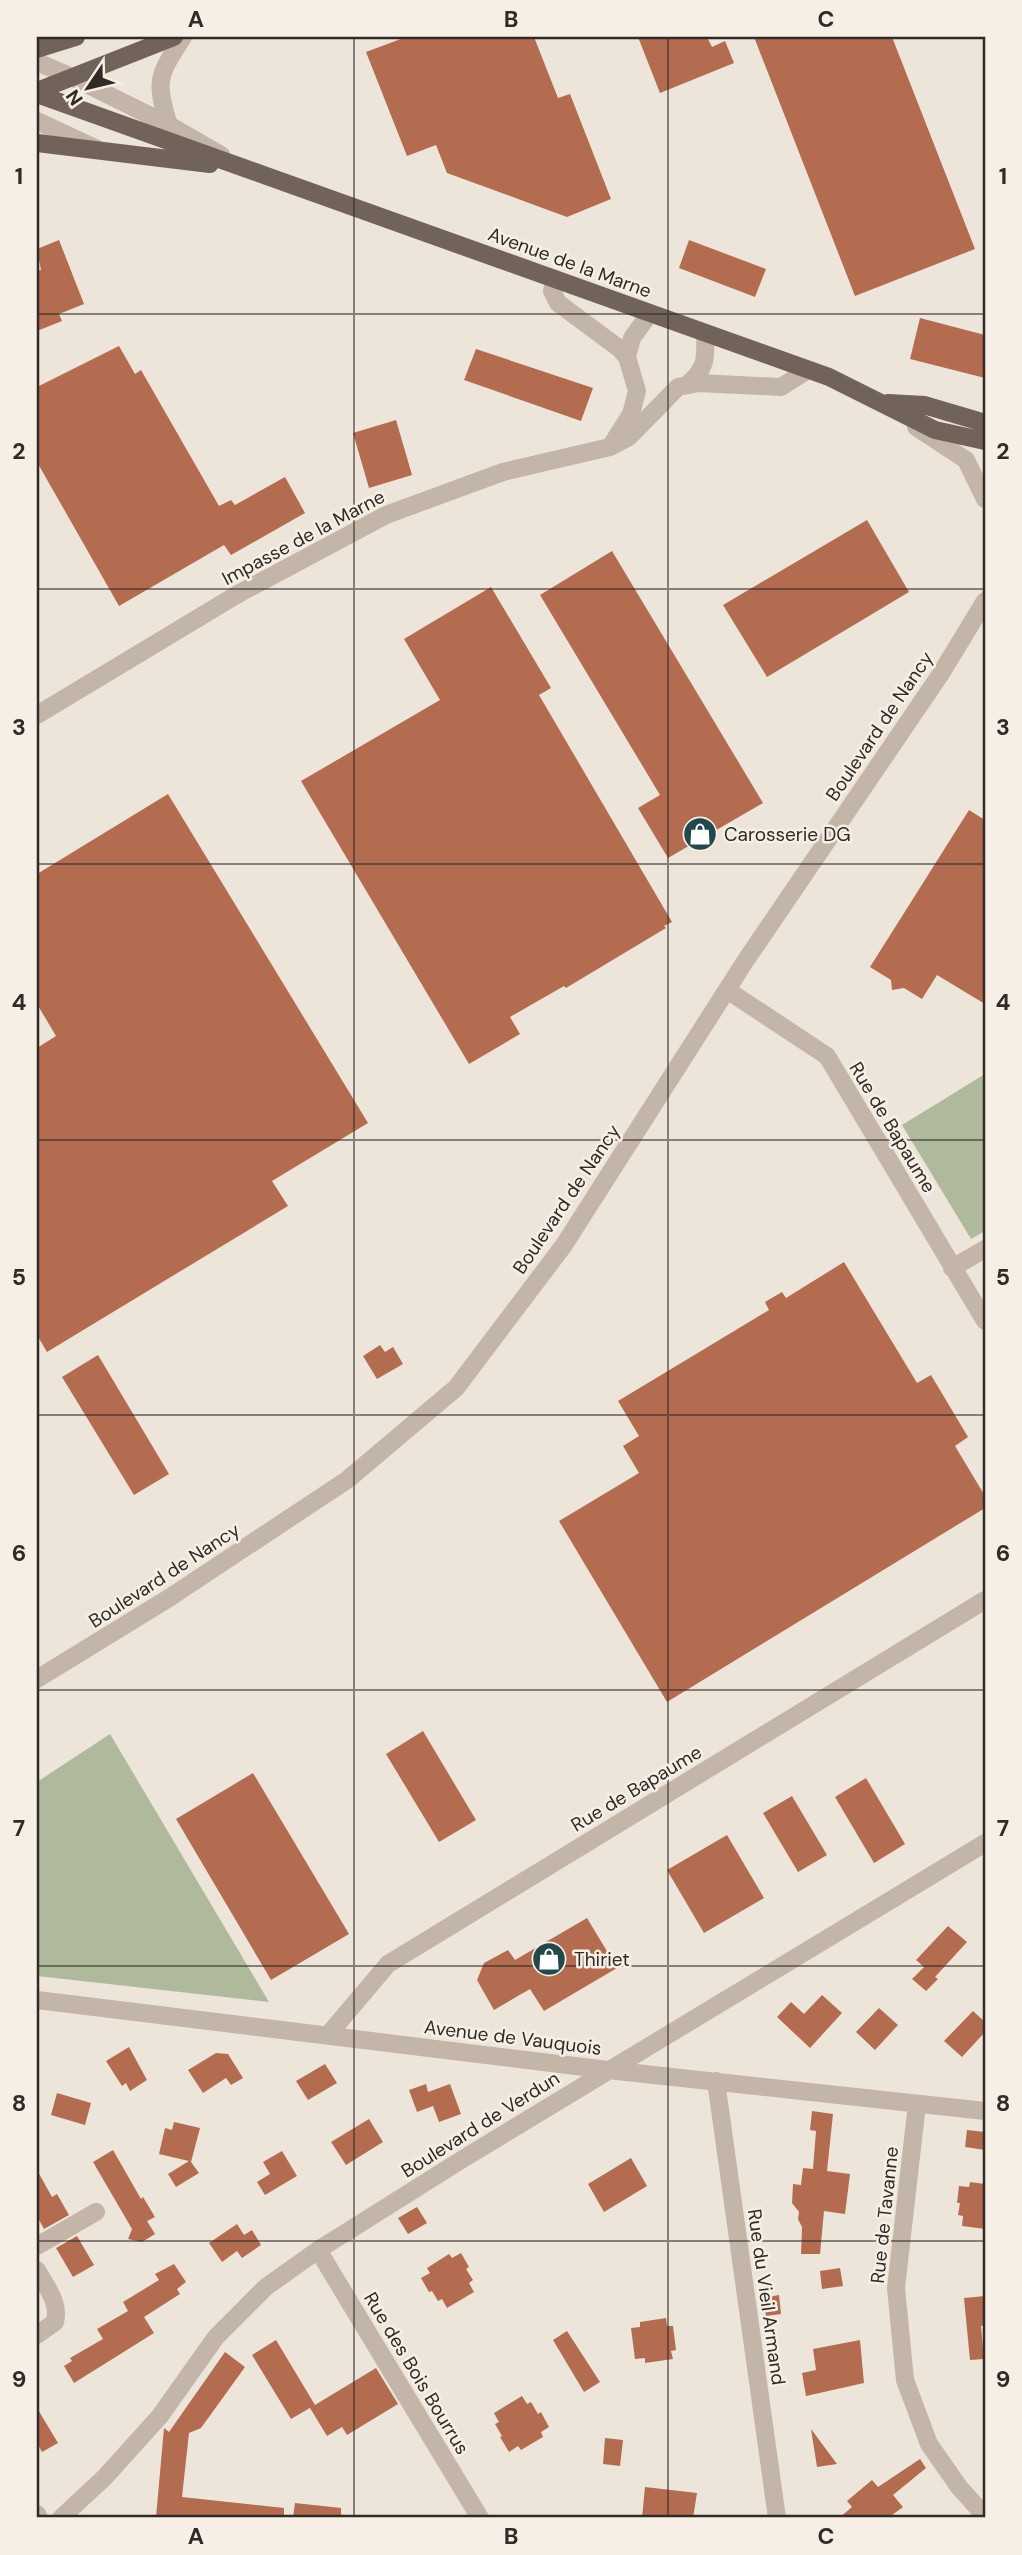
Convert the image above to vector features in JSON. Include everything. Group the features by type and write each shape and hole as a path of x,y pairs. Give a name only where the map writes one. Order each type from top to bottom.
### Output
{"main road":[{"path":"37,49 76,37"},
{"path":"37,92 174,37"},
{"name":"Avenue de la Marne","path":"37,92 829,377 935,430 985,441"},
{"path":"37,143 245,169"},
{"name":"Avenue de la Marne","path":"878,402 924,405 977,420"}],"street":[{"path":"169,125 160,96 161,72 183,37"},
{"name":"Avenue de la Marne","path":"37,62 169,125 245,169"},
{"path":"37,121 97,149"},
{"path":"555,279 552,291 558,303 627,357 637,391 631,414 610,447"},
{"path":"627,357 632,338 650,313"},
{"name":"Impasse de la Marne","path":"37,715 238,594 386,515 503,472 610,447 629,437 678,387 687,385 700,374 706,357 705,333"},
{"path":"687,385 698,383 781,387 808,370"},
{"path":"878,402 966,460 985,499"},
{"path":"977,420 985,432"},
{"name":"Boulevard de Nancy","path":"37,1679 169,1598 347,1480 457,1388 564,1245 726,990 933,686 985,601"},
{"name":"Rue de Bapaume","path":"726,990 827,1056 985,1321"},
{"path":"952,1268 985,1250"},
{"name":"Rue de Bapaume","path":"327,2035 388,1964 985,1600"},
{"name":"Boulevard de Verdun","path":"61,2518 105,2477 159,2416 216,2337 266,2287 318,2250 608,2070 985,1843"},
{"name":"Avenue de Vauquois","path":"37,2000 608,2070 985,2111"},
{"name":"Rue du Vieil Armand","path":"716,2081 777,2518"},
{"name":"Rue de Tavanne","path":"917,2104 895,2288 905,2380 929,2444 959,2487 985,2516"},
{"path":"37,2246 96,2212"},
{"name":"Rue des Bois Bourrus","path":"318,2250 480,2518"},
{"path":"37,2270 54,2300 57,2313 55,2322 37,2335"},
{"path":"37,2514 39,2518"}],"green space":[{"path":"985,1074 985,1231 971,1239 902,1125"},
{"path":"110,1734 269,2002 37,1976 37,1782"}],"building":[{"path":"406,37 534,37 558,98 570,94 611,199 567,217 447,173 436,145 407,156 366,52"},
{"path":"638,37 707,37 712,47 725,41 734,63 660,93"},
{"path":"754,37 892,37 975,249 855,296"},
{"path":"59,240 84,304 59,314 62,321 37,331 37,271 41,270 37,249"},
{"path":"689,240 766,269 755,297 679,268"},
{"path":"920,318 985,335 985,378 910,359"},
{"path":"119,346 135,374 141,370 219,506 231,500 235,505 285,477 305,513 231,555 224,545 119,606 37,462 37,387"},
{"path":"476,349 593,388 581,421 464,380"},
{"path":"396,420 412,475 369,488 353,433"},
{"path":"867,520 909,592 767,677 723,605"},
{"path":"612,551 763,803 668,858 638,808 660,795 540,595"},
{"path":"491,587 551,688 539,695 672,922 566,988 564,986 510,1017 520,1034 469,1064 301,781 440,700 404,639"},
{"path":"168,794 368,1123 272,1181 288,1206 47,1352 37,1335 37,1048 56,1036 37,1004 37,874"},
{"path":"969,810 985,820 985,1004 937,975 922,999 904,988 892,990 891,980 870,967"},
{"path":"844,1262 917,1383 931,1375 968,1437 955,1446 985,1496 985,1508 667,1702 559,1521 639,1473 623,1446 639,1436 618,1401 769,1310 765,1302 782,1292 786,1298"},
{"path":"380,1345 385,1352 393,1347 403,1364 377,1379 363,1356"},
{"path":"98,1355 169,1474 134,1495 62,1377"},
{"path":"423,1731 476,1820 439,1842 386,1754"},
{"path":"253,1773 349,1934 271,1980 176,1819"},
{"path":"866,1778 905,1844 874,1863 835,1797"},
{"path":"792,1796 827,1855 798,1872 763,1813"},
{"path":"727,1835 764,1898 704,1933 667,1870"},
{"path":"587,1918 617,1968 544,2011 530,1989 494,2010 477,1980 484,1963 508,1950 515,1960"},
{"path":"948,1926 967,1942 926,1991 912,1979 924,1967 916,1960"},
{"path":"822,1995 842,2013 810,2048 777,2017 791,2002 804,2014"},
{"path":"879,2008 898,2025 875,2050 856,2032"},
{"path":"973,2011 985,2022 985,2032 962,2057 944,2041"},
{"path":"129,2047 147,2080 130,2091 126,2083 122,2086 106,2061"},
{"path":"216,2053 228,2054 243,2078 231,2085 226,2078 203,2093 188,2070"},
{"path":"325,2064 337,2083 308,2100 296,2081"},
{"path":"426,2084 428,2092 450,2084 461,2114 439,2122 433,2106 417,2112 409,2090"},
{"path":"57,2093 91,2103 85,2125 51,2115"},
{"path":"812,2111 833,2114 827,2171 850,2174 845,2214 824,2211 820,2254 801,2254 802,2227 798,2219 799,2212 792,2203 793,2184 801,2185 803,2168 813,2169 816,2131 810,2130"},
{"path":"369,2119 383,2142 346,2165 331,2142"},
{"path":"174,2122 200,2128 191,2162 199,2173 176,2187 168,2174 189,2161 159,2154 165,2128 172,2130"},
{"path":"967,2130 985,2132 985,2150 965,2147"},
{"path":"113,2150 141,2199 143,2197 155,2217 147,2221 155,2234 142,2242 128,2239 132,2229 93,2162"},
{"path":"282,2151 297,2176 265,2195 257,2182 270,2174 263,2162"},
{"path":"631,2158 647,2186 604,2212 588,2184"},
{"path":"37,2170 52,2197 57,2194 69,2215 44,2229 37,2216"},
{"path":"970,2182 985,2184 985,2229 962,2226 963,2216 958,2215 959,2186 969,2187"},
{"path":"417,2207 427,2223 408,2234 398,2218"},
{"path":"237,2224 244,2235 252,2230 261,2245 242,2258 237,2251 222,2262 209,2243"},
{"path":"77,2236 94,2265 73,2277 56,2248"},
{"path":"461,2253 469,2267 466,2269 473,2280 469,2283 474,2292 447,2308 442,2299 438,2301 432,2291 429,2292 421,2278 430,2273 427,2268 449,2254 452,2258"},
{"path":"174,2264 186,2282 177,2289 180,2294 144,2317 154,2333 74,2383 64,2366 72,2361 70,2358 103,2339 97,2329 128,2311 123,2302 159,2280 155,2274"},
{"path":"840,2268 843,2286 822,2289 820,2271"},
{"path":"779,2295 781,2314 766,2316 763,2298"},
{"path":"985,2296 985,2325 981,2326 984,2359 970,2360 964,2298"},
{"path":"666,2318 667,2326 673,2326 676,2350 671,2351 673,2359 645,2363 645,2358 635,2359 631,2328 640,2327 640,2322"},
{"path":"567,2331 600,2382 584,2392 553,2340"},
{"path":"276,2340 315,2405 291,2419 252,2355"},
{"path":"860,2340 864,2383 806,2396 802,2373 816,2370 813,2349"},
{"path":"225,2352 245,2367 201,2428 189,2433 182,2497 284,2508 284,2518 156,2517 164,2428 169,2432"},
{"path":"376,2368 398,2404 347,2435 342,2427 327,2436 310,2408"},
{"path":"522,2396 527,2404 531,2402 538,2414 541,2412 549,2427 541,2432 543,2437 521,2450 518,2446 509,2452 495,2424 499,2422 494,2413"},
{"path":"37,2408 58,2443 42,2452 37,2443"},
{"path":"811,2429 837,2464 817,2467"},
{"path":"605,2438 623,2440 620,2466 603,2464"},
{"path":"920,2459 926,2468 893,2495 903,2507 888,2518 839,2518 852,2507 847,2501 872,2480 878,2487"},
{"path":"645,2487 697,2493 693,2518 642,2518"},
{"path":"295,2503 341,2508 341,2518 293,2518"}],"place":[{"name":"Carosserie DG","path":"700,834"},
{"name":"Thiriet","path":"549,1959"}]}
